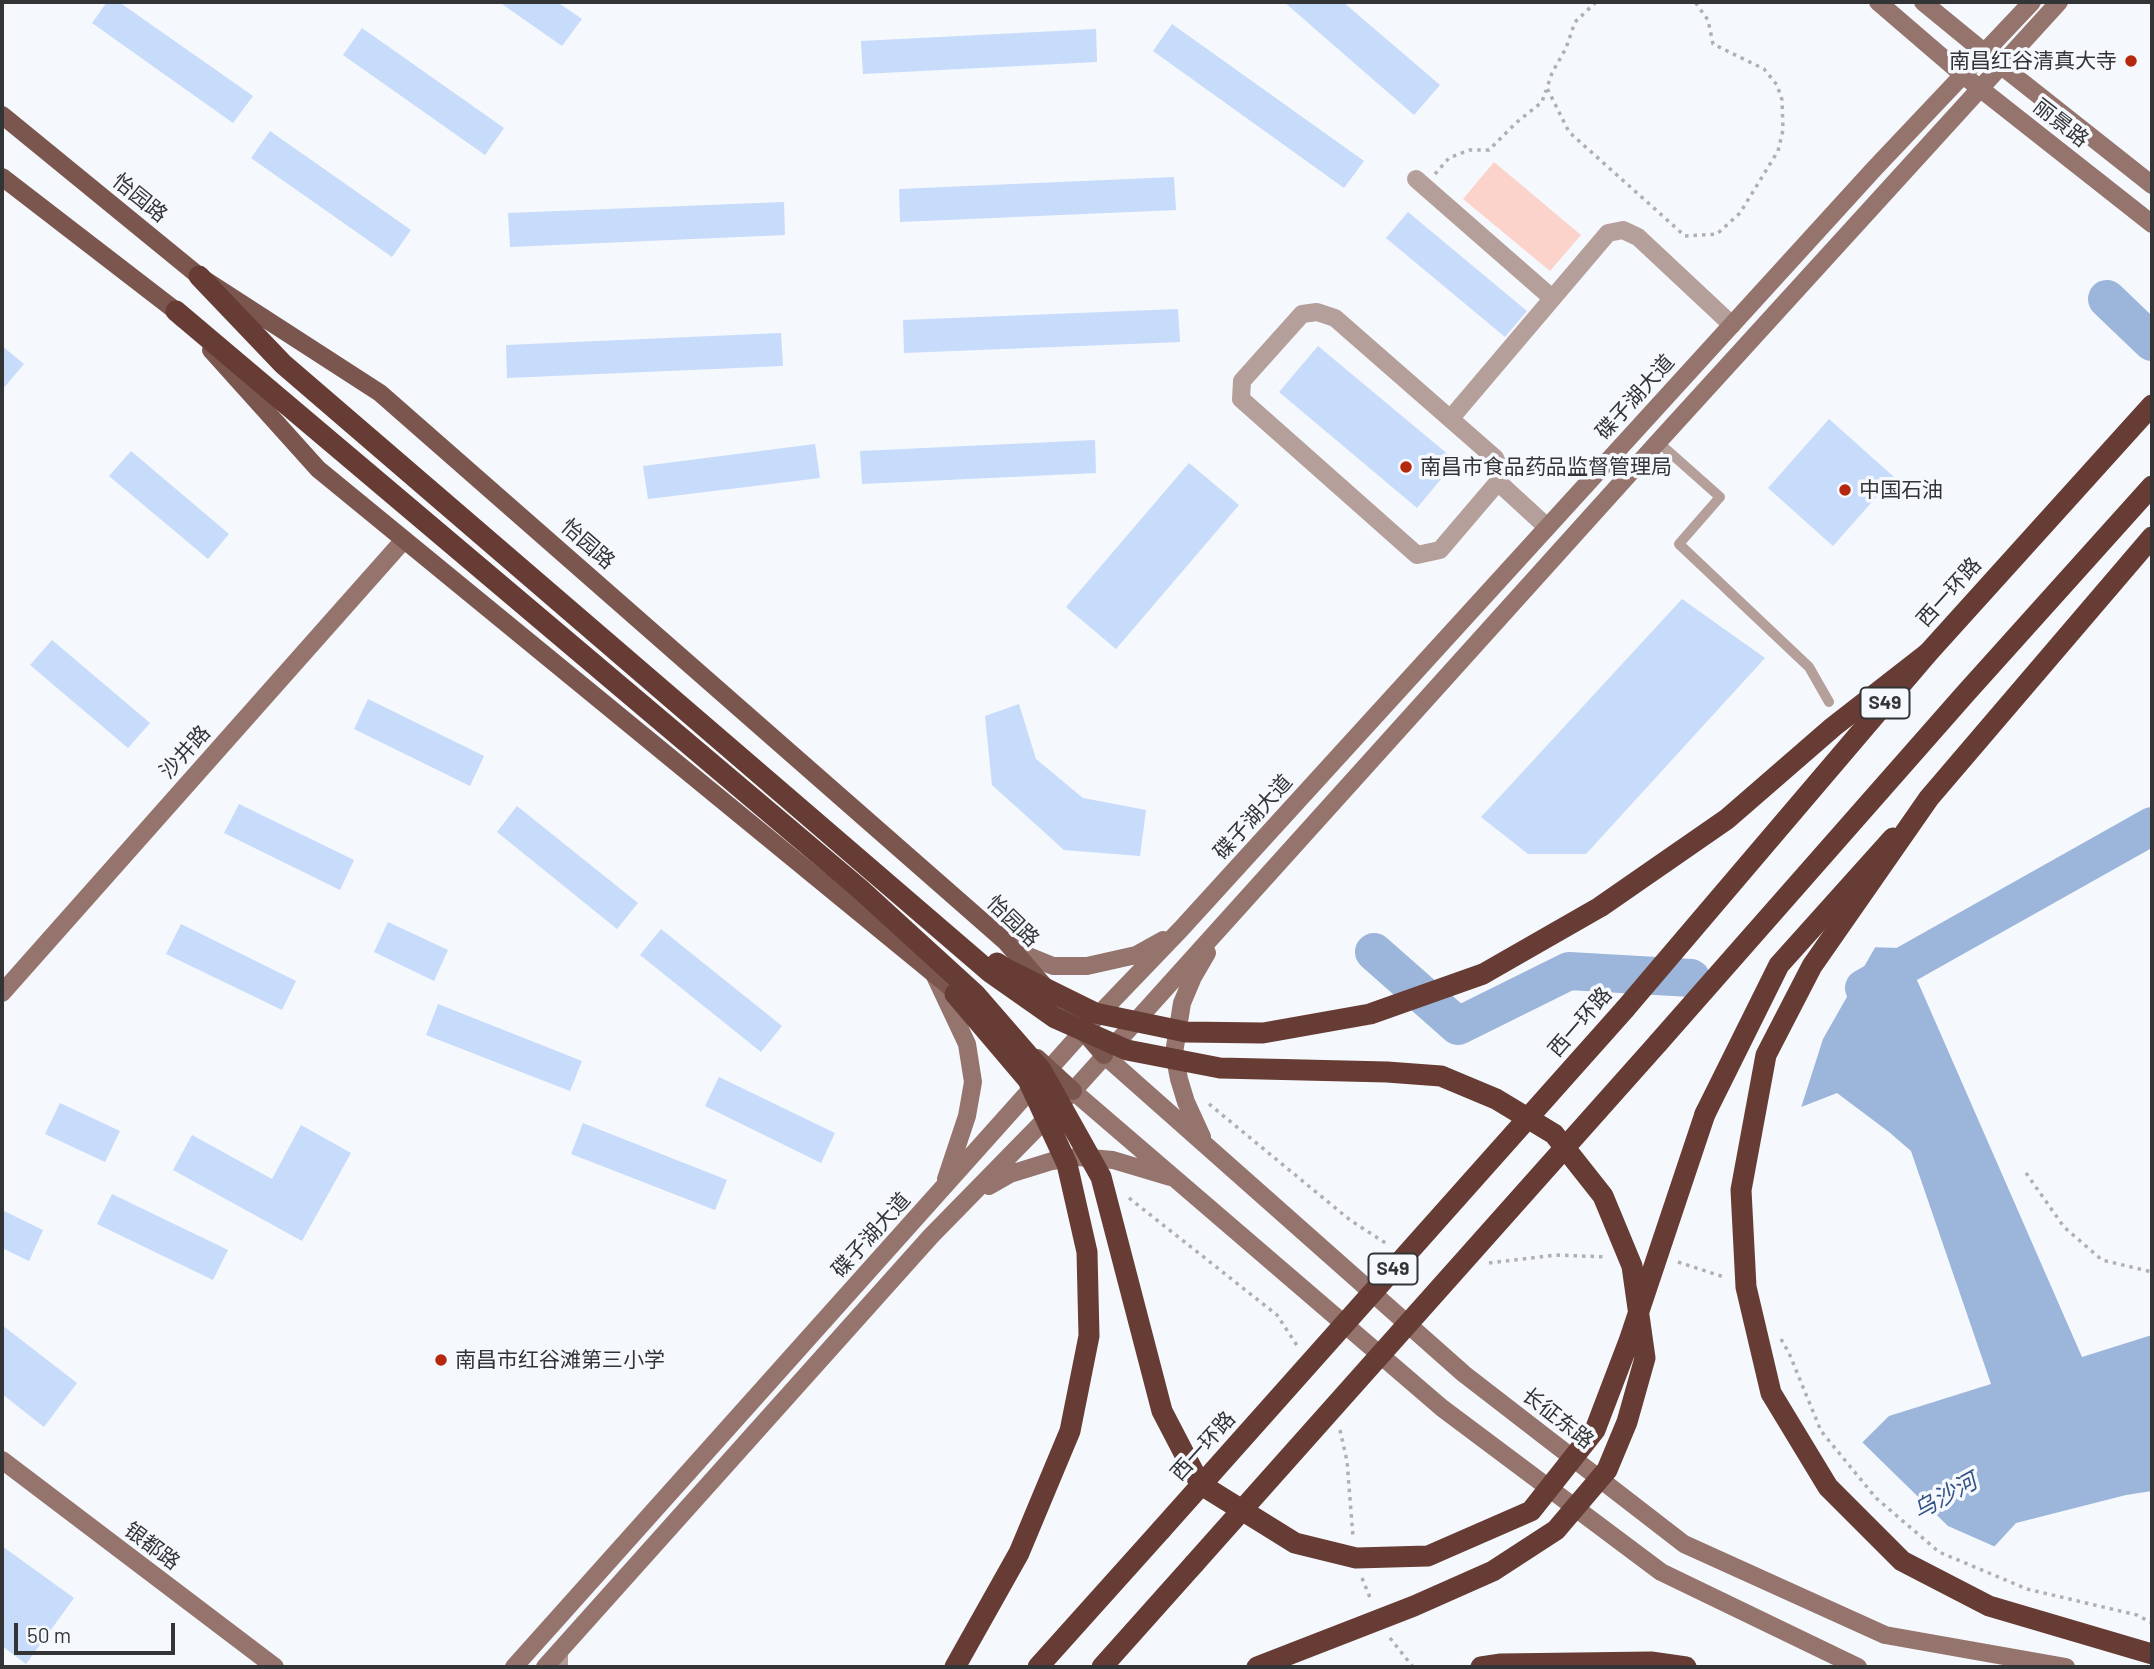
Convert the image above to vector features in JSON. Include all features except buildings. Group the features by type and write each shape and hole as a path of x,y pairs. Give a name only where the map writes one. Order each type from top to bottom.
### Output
{"highway":[{"path":"199,276 283,363 991,973 1055,1018 1127,1050 1220,1068 1441,1076 1496,1099 1554,1134 1603,1196 1632,1266 1645,1358 1628,1422 1607,1469 1556,1530 1493,1570 1414,1606 1258,1667"},
{"path":"176,311 860,888 975,994 1041,1070 1101,1177 1162,1410 1200,1483 1295,1543 1356,1558 1428,1556 1531,1511 1595,1430 1629,1341 1704,1114 1779,965 1929,797 2152,537"},
{"name":"西一环路","path":"1038,1667 1625,1009 1928,653 2152,405"},
{"name":"S49","path":"1102,1667 2152,486"},
{"path":"893,888 1006,969 1095,1013 1186,1032 1263,1033 1370,1014 1483,974 1600,907 1727,819 1833,727 1928,653"},
{"path":"1929,797 1812,966 1766,1055 1741,1190 1746,1287 1772,1393 1828,1487 1902,1561 1989,1606 2152,1654"},
{"path":"860,888 1028,1080 1067,1164 1087,1252 1089,1336 1070,1431 1019,1553 955,1667"},
{"path":"1481,1667 1501,1664 1651,1662 1686,1667"}],"main road":[{"name":"丽景路","path":"1878,2 1979,88 2152,224"},
{"name":"丽景路","path":"1923,2 2152,185"},
{"name":"碟子湖大道","path":"514,1667 1084,1030 1181,929 1874,169 2032,2"},
{"path":"544,1667 932,1236 1073,1091 2059,2"},
{"name":"怡园路","path":"2,115 199,276 380,393 1006,942 1104,1055"},
{"path":"2,177 176,311 318,470 1050,1069 1442,1408 1661,1572 1858,1667"},
{"name":"沙井路","path":"2,993 403,541"},
{"path":"1205,1144 1186,1102 1174,1053 1182,1003 1223,923"},
{"path":"1006,942 1026,955 1053,966 1087,966 1136,956 1181,929"},
{"path":"934,974 967,1044 973,1082 967,1115 943,1189"},
{"name":"长征东路","path":"1104,1055 1464,1374 1684,1544 1885,1635 2066,1667"},
{"path":"973,1194 1010,1174 1052,1161 1078,1157 1113,1160 1175,1178"},
{"name":"银都路","path":"2,1460 275,1667"}],"street":[{"path":"1420,183 1552,298"},
{"path":"1451,418 1608,233 1623,230 1638,237 1732,325"},
{"path":"1317,312 1335,318 1496,458 1500,470 1498,482 1440,551 1417,555 1241,399 1242,381 1302,314 1317,312"},
{"path":"1498,482 1548,527"}],"lane":[{"path":"1658,442 1720,497 1679,544 1809,667 1829,702"},
{"path":"563,1646 563,1667"}],"path":[{"path":"1420,183 1449,158 1469,150 1489,149 1542,102 1575,22 1596,2"},
{"path":"1547,88 1569,132 1685,236 1717,233 1740,213 1778,151 1783,130 1782,100 1777,85 1764,69 1713,44 1708,20 1695,2"},
{"path":"2026,1173 2064,1227 2102,1260 2152,1272"},
{"path":"1821,1431 1876,1498 1939,1552 2026,1589 2137,1615 2152,1622"}],"shaded area":[{"path":"1494,162 1581,235 1550,271 1463,199"}],"water":[{"name":"乌沙河","path":"1648,941 1902,948 2082,1357 2152,1335 2152,1491 2016,1523 1981,1561 1783,1521 1889,1416 1991,1384 1911,1151 1837,1093 1727,1136"}],"pier":[{"path":"1648,938 1877,944 1823,1039 1800,1111 1728,1139 1724,1137 1645,942"},
{"path":"1860,1440 1948,1526 1998,1548 1984,1563 1941,1667 1646,1667 1691,1606"}],"waterway":[{"path":"2107,299 2152,342"},
{"path":"1864,988 2152,826"},
{"path":"1374,952 1458,1026 1569,971 1691,978"}],"place":[{"name":"南昌红谷清真大寺","path":"2131,61"},
{"name":"南昌市食品药品监督管理局","path":"1406,467"},
{"name":"中国石油","path":"1845,490"},
{"name":"南昌市红谷滩第三小学","path":"441,1360"}]}
